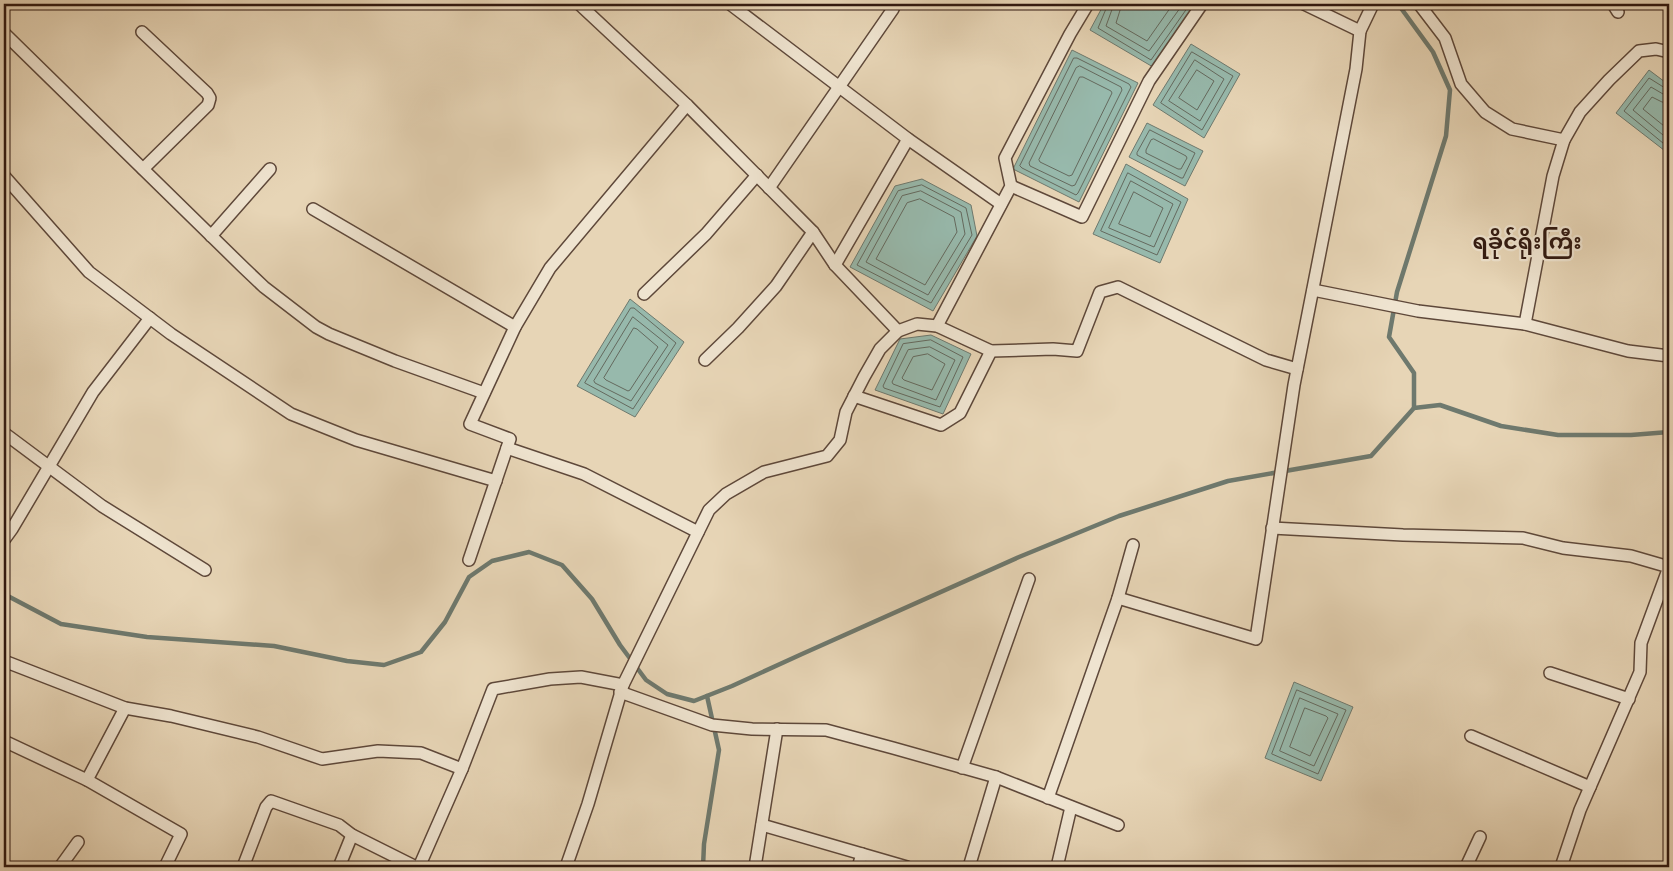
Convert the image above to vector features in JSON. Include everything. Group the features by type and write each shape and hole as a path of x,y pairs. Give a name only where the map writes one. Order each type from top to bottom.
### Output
{"street":[{"path":"579,4 687,105 813,232 835,265 898,331"},
{"path":"730,4 908,139 1001,204"},
{"path":"769,188 840,87 895,4"},
{"path":"937,326 1011,186 1005,158 1070,34 1088,4"},
{"path":"1011,186 1082,217 1149,81 1202,4"},
{"path":"1304,4 1360,30"},
{"path":"1118,598 1256,639 1297,369 1354,79 1360,30 1373,4"},
{"path":"1419,4 1445,38 1461,84 1485,112 1512,129 1564,140"},
{"path":"142,32 210,98 208,105 143,169"},
{"path":"4,33 264,287 329,334 395,361 484,393"},
{"path":"1525,324 1553,176 1564,140 1580,112 1609,80 1639,52 1656,48 1669,52"},
{"path":"469,560 510,439 470,424 514,327 550,268 687,105"},
{"path":"835,265 908,139"},
{"path":"211,236 270,169"},
{"path":"644,294 706,234 757,175"},
{"path":"4,176 89,272 150,318 291,414 356,440 496,481"},
{"path":"313,208 514,327"},
{"path":"705,360 738,328 776,286 813,232"},
{"path":"566,867 588,804 622,688 709,510 726,494 764,472 827,456 840,440 846,412 880,349 898,331 917,324 937,326 991,351 1053,349 1077,351 1100,292 1118,287 1266,360 1297,369"},
{"path":"1313,290 1418,311 1525,324 1628,351 1669,356"},
{"path":"4,540 93,392 150,318"},
{"path":"854,396 941,425 960,413 991,351"},
{"path":"4,433 102,506 205,570"},
{"path":"507,448 584,474 698,532"},
{"path":"1272,528 1403,535 1523,538 1564,548 1631,556 1669,567 1641,643 1642,663 1640,672 1574,825 1561,867"},
{"path":"1048,798 1118,598 1134,545"},
{"path":"962,768 1029,578"},
{"path":"4,661 124,708 172,716 258,737 322,759 378,750 421,753 462,769"},
{"path":"1550,672 1629,699"},
{"path":"243,867 266,806 271,801 339,825 352,835 418,867 462,769 493,689 550,679 581,677 622,688 712,725 752,729 826,730 996,777 1118,825"},
{"path":"87,780 124,708"},
{"path":"755,867 777,729"},
{"path":"1472,736 1590,787"},
{"path":"4,741 87,780 181,834 165,867"},
{"path":"969,867 996,777"},
{"path":"1057,867 1071,807"},
{"path":"762,825 907,867"},
{"path":"339,867 352,835"},
{"path":"1466,867 1480,837"},
{"path":"60,867 78,842"},
{"path":"858,867 862,854"}],"water":[{"path":"1104,4 1196,4 1153,67 1090,30"},
{"path":"1191,44 1240,74 1204,138 1153,105"},
{"path":"1072,50 1138,83 1079,202 1013,169"},
{"path":"1649,70 1669,85 1669,154 1616,113"},
{"path":"1147,123 1203,151 1185,186 1129,157"},
{"path":"1126,164 1188,199 1160,263 1093,234"},
{"path":"922,179 971,205 977,236 933,311 850,267 895,186"},
{"path":"630,299 684,342 635,417 577,386"},
{"path":"931,335 971,354 943,414 875,390 900,339"},
{"path":"1294,682 1353,707 1321,781 1265,758"}],"waterway":[{"path":"1398,4 1433,52 1450,90 1446,136 1397,292 1389,337 1414,373 1414,408"},
{"path":"4,594 61,624 147,637 274,646 347,661 384,665 421,652 445,622 469,577 492,561 529,552 562,565 592,599 620,645 646,680 667,694 694,701 732,686 1019,557 1119,516 1228,481 1371,456 1414,408 1440,405 1501,426 1558,435 1631,435 1669,432"},
{"path":"703,867 704,844 719,750 707,696"}],"district":[{"name":"ရခိုင်ရိုးကြီး","path":"1527,241"}]}
